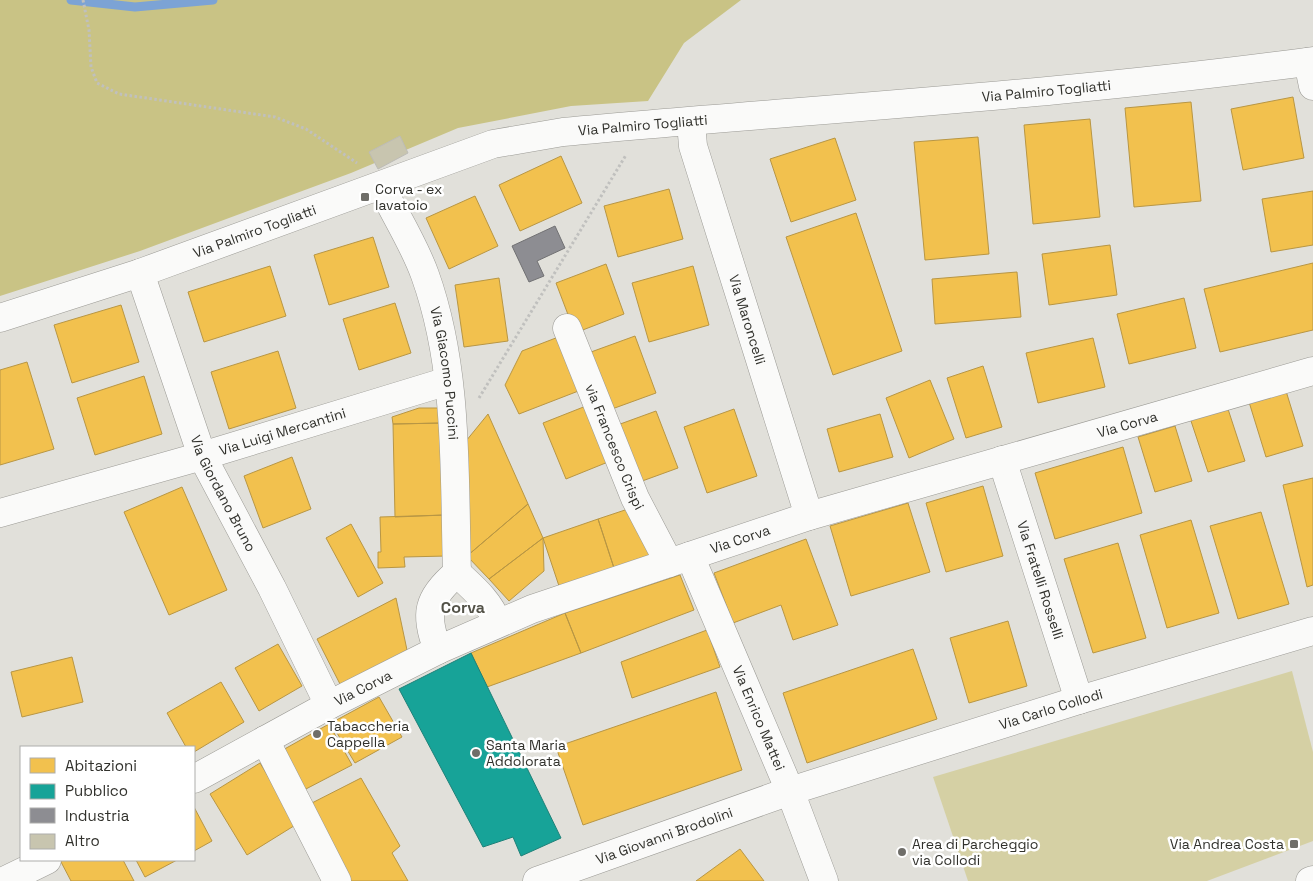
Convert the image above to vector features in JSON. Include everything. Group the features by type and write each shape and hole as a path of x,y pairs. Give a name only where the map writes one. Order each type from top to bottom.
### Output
{"street":[{"name":"Via Palmiro Togliatti","path":"0,318 140,273 493,144 563,132 625,126 691,122 1227,72 1311,70"},
{"name":"Via Maroncelli","path":"691,122 693,146 809,516"},
{"name":"Via Giacomo Puccini","path":"381,186 424,273 437,317 454,430 457,573"},
{"name":"Via Giordano Bruno","path":"140,273 202,456 272,588 329,705"},
{"name":"via Francesco Crispi","path":"566,328 635,498 680,560"},
{"name":"Via Corva","path":"195,778 329,705 497,622 809,516 1313,371"},
{"name":"Via Luigi Mercantini","path":"0,513 202,456 448,381"},
{"name":"Via Fratelli Rosselli","path":"1002,460 1079,700"},
{"name":"Via Enrico Mattei","path":"680,560 790,791 824,881"},
{"path":"438,650 432,634 429,609 435,595 457,573 481,595 493,611 497,622"},
{"name":"Via Carlo Collodi","path":"790,791 1079,700 1313,631"},
{"path":"265,740 337,881"},
{"name":"Via Giovanni Brodolini","path":"537,881 790,791"},
{"path":"4,881 40,869"}],"path":[{"path":"83,0 89,30 91,67 98,83 119,94 275,117 306,129 334,146 381,186"},
{"path":"454,430 482,395 627,152 625,126"}],"shaded area":[{"path":"0,0 741,0 684,43 648,101 571,106 458,128 351,173 140,251 0,296"},
{"path":"1292,671 1313,752 1313,841 1207,881 968,881 933,777"}],"building: Abitazioni":[{"path":"1293,97 1304,158 1243,170 1231,109"},
{"path":"1191,102 1201,201 1134,207 1125,108"},
{"path":"1090,119 1100,217 1033,224 1024,125"},
{"path":"978,137 989,254 925,260 914,142"},
{"path":"835,138 856,200 791,222 770,159"},
{"path":"561,156 582,203 520,231 499,185"},
{"path":"669,189 683,239 618,257 604,206"},
{"path":"1313,191 1313,245 1271,252 1262,199"},
{"path":"475,196 498,246 449,269 426,218"},
{"path":"856,213 902,351 833,375 786,237"},
{"path":"373,237 389,287 329,305 314,255"},
{"path":"1110,245 1117,295 1049,305 1042,254"},
{"path":"1313,263 1313,330 1220,352 1204,289"},
{"path":"606,264 624,314 575,333 556,283"},
{"path":"270,266 286,316 204,342 188,292"},
{"path":"693,266 709,325 649,342 632,283"},
{"path":"1017,272 1021,317 935,324 932,279"},
{"path":"499,278 508,341 464,347 455,285"},
{"path":"1184,298 1196,348 1129,364 1117,314"},
{"path":"395,303 411,353 359,370 343,319"},
{"path":"121,305 139,362 72,383 54,325"},
{"path":"561,336 581,390 519,414 505,385 522,351"},
{"path":"635,336 656,393 612,409 591,352"},
{"path":"1093,338 1105,387 1038,403 1026,353"},
{"path":"278,351 296,408 229,429 211,372"},
{"path":"27,362 54,449 0,465 0,370"},
{"path":"983,366 1002,427 966,438 947,378"},
{"path":"144,376 162,434 95,455 77,398"},
{"path":"930,380 954,439 909,458 886,398"},
{"path":"1286,391 1303,446 1266,457 1249,402"},
{"path":"586,406 608,462 566,479 543,423"},
{"path":"1227,406 1245,461 1208,472 1190,418"},
{"path":"419,408 443,408 443,423 393,424 392,417"},
{"path":"734,409 757,476 707,493 684,427"},
{"path":"656,411 678,468 634,484 612,427"},
{"path":"488,414 528,504 467,556 466,441"},
{"path":"880,414 893,457 839,472 827,429"},
{"path":"443,423 445,515 395,517 393,424"},
{"path":"1175,426 1192,481 1155,492 1138,437"},
{"path":"1123,447 1142,513 1055,539 1035,473"},
{"path":"292,457 311,509 263,528 244,476"},
{"path":"1313,478 1313,585 1307,587 1283,485"},
{"path":"983,486 1003,556 946,572 926,503"},
{"path":"182,487 227,590 169,615 124,512"},
{"path":"908,503 930,572 851,596 830,526"},
{"path":"528,504 543,538 489,579 467,556"},
{"path":"634,507 650,556 614,568 598,519"},
{"path":"1261,512 1289,604 1238,619 1210,526"},
{"path":"445,515 447,556 404,557 405,567 378,568 378,552 381,552 380,517"},
{"path":"598,519 614,568 559,586 543,538"},
{"path":"1191,520 1219,613 1167,628 1140,535"},
{"path":"351,524 383,583 358,597 326,538"},
{"path":"543,538 544,571 509,601 489,579"},
{"path":"806,539 838,625 793,640 781,605 733,623 714,573"},
{"path":"1118,543 1146,638 1093,653 1064,559"},
{"path":"680,575 694,610 581,653 565,613"},
{"path":"396,598 407,650 341,686 317,639"},
{"path":"565,613 581,653 487,687 471,653"},
{"path":"1008,621 1027,686 969,703 950,638"},
{"path":"707,630 720,667 632,698 621,662"},
{"path":"278,644 302,686 259,711 235,668"},
{"path":"913,649 937,719 807,763 783,693"},
{"path":"72,657 83,702 22,717 11,672"},
{"path":"221,682 244,722 195,751 195,746 185,746 167,713"},
{"path":"716,692 742,770 583,825 556,747"},
{"path":"379,697 402,737 355,763 331,723"},
{"path":"329,724 352,765 304,790 281,751"},
{"path":"260,763 297,824 247,855 210,794"},
{"path":"361,778 400,846 392,853 408,881 347,881 306,806"},
{"path":"195,809 212,841 195,850"},
{"path":"740,849 764,881 696,881"},
{"path":"61,861 124,861 134,881 71,881"},
{"path":"137,861 175,861 145,877"}],"building: Pubblico":[{"name":"Santa Maria Addolorata","path":"471,653 561,838 521,856 513,837 483,847 399,689"}],"building: Industria":[{"path":"555,226 565,248 537,261 544,276 529,282 512,246"}],"building: Altro":[{"path":"400,136 408,153 378,169 369,152"}],"waterway":[{"path":"71,0 135,7 213,0"}],"place":[{"name":"Corva - ex lavatoio","path":"365,197"},
{"name":"Tabaccheria Cappella","path":"317,734"},
{"name":"Santa Maria Addolorata","path":"476,753"},
{"name":"Via Andrea Costa","path":"1294,844"},
{"name":"Area di Parcheggio via Collodi","path":"902,852"}],"district":[{"name":"Corva","path":"463,607"}]}
